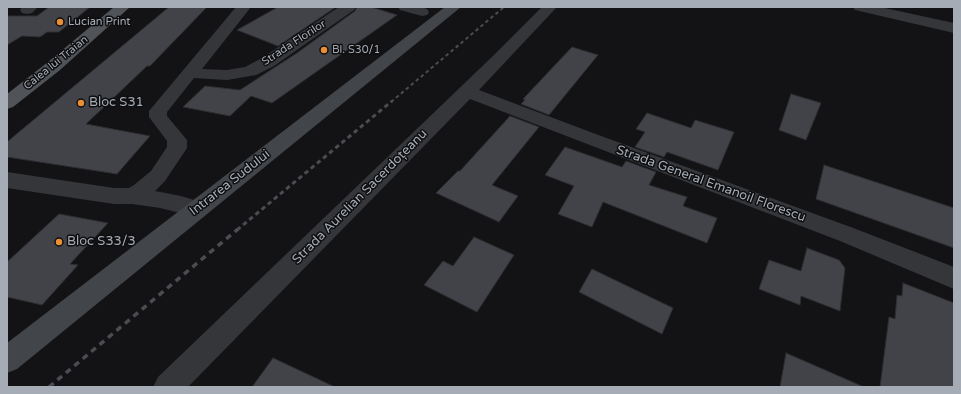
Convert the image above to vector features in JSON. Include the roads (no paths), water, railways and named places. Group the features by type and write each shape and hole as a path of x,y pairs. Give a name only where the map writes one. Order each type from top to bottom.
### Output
{"main road":[{"name":"Calea lui Traian","path":"7,103 54,66 123,7"}],"street":[{"path":"132,196 142,192 158,176 177,148 178,140 158,117 158,111 244,7"},
{"name":"Strada Florilor","path":"189,73 227,75 250,71 268,62 349,7"},
{"path":"406,7 422,12"},
{"name":"Intrarea Sudului","path":"7,360 454,7"},
{"name":"Strada Aurelian Sacerdoțeanu","path":"168,387 467,92 550,7"},
{"path":"860,7 954,28"},
{"name":"Strada General Emanoil Florescu","path":"467,92 586,138 848,235 954,278"},
{"path":"7,180 114,196 132,196 160,200 181,204 196,210"}],"railway":[{"path":"391,102 504,7"},
{"path":"237,230 392,101"},
{"path":"49,387 238,229"}],"place":[{"name":"Lucian Print","path":"60,22"},
{"name":"Bl. S30/1","path":"324,50"},
{"name":"Bloc S31","path":"81,103"},
{"name":"Bloc S33/3","path":"59,242"}]}
